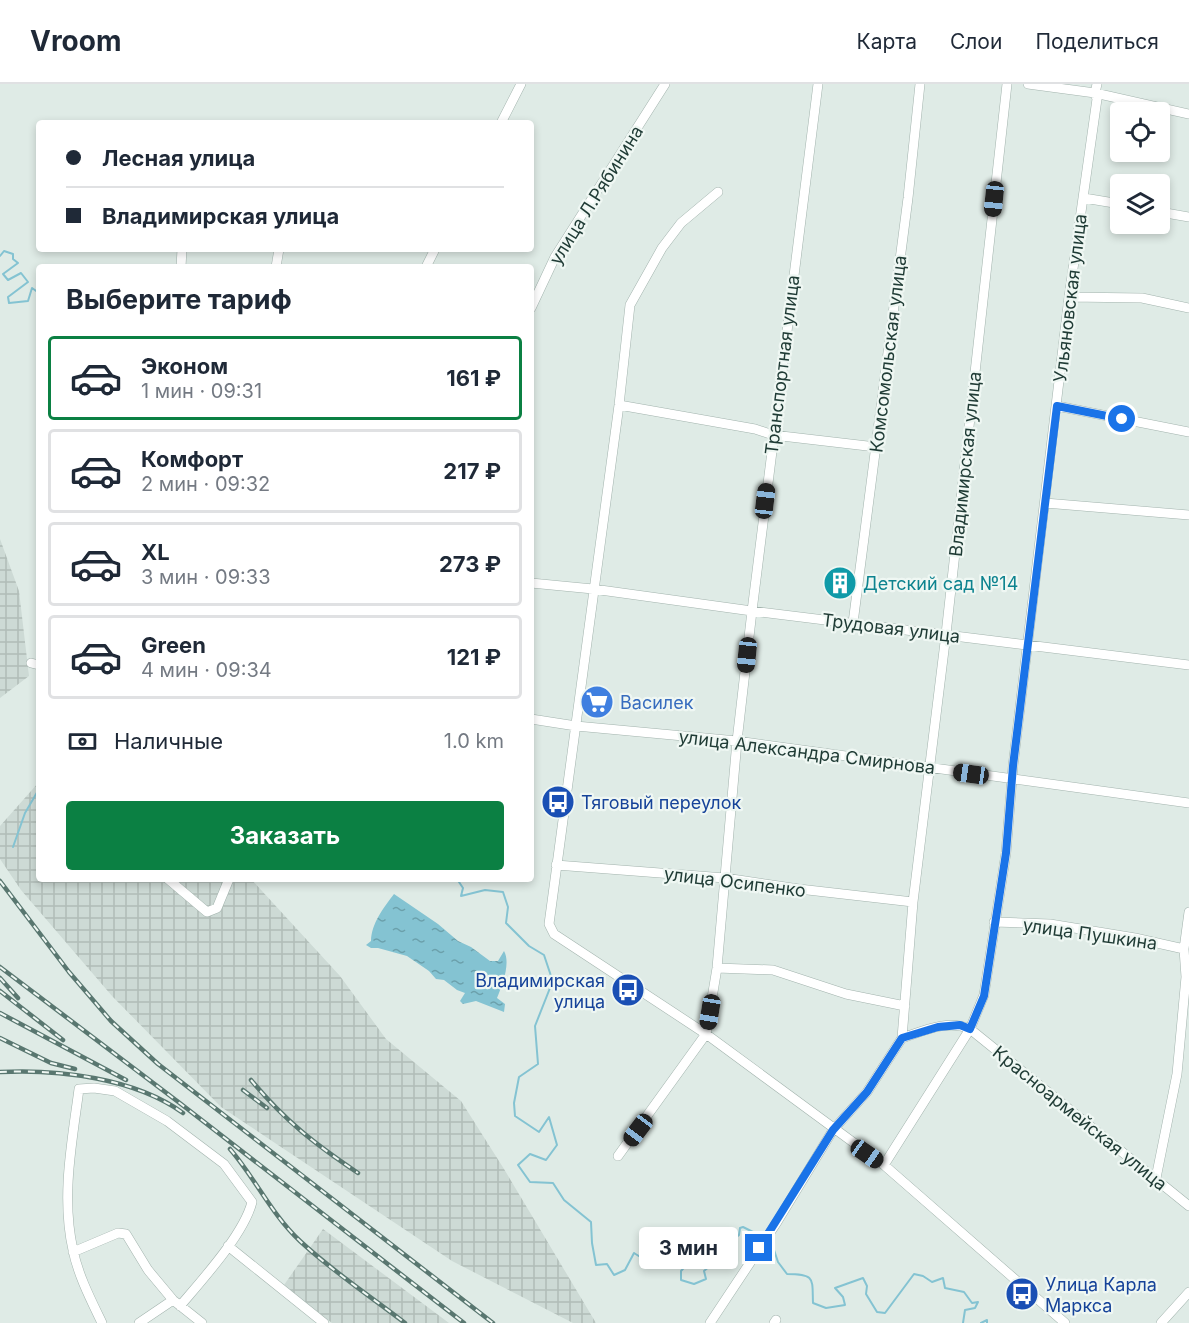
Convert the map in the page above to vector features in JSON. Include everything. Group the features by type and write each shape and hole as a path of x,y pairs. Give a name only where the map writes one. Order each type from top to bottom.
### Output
{"street":[{"path":"503,120 521,84"},
{"name":"улица Л.Рябинина","path":"534,302 555,257 665,84"},
{"name":"Транспортная улица","path":"618,1156 706,1034 717,968 752,611 818,84"},
{"name":"Комсомольская улица","path":"853,623 908,198 920,84"},
{"name":"Владимирская улица","path":"710,1323 777,1222 833,1130 867,1092 902,1038 913,902 946,634 1007,84"},
{"path":"1028,84 1096,89 1189,114"},
{"name":"Ульяновская улица","path":"884,1165 970,1029 984,996 1006,853 1012,780 1069,297 1097,99 1096,89"},
{"path":"718,192 681,223 662,248 630,305 619,405 549,924 554,934 706,1034 833,1130 884,1165 1065,1323"},
{"path":"1084,198 1110,202"},
{"path":"1170,214 1189,217"},
{"path":"1069,297 1142,298 1189,308"},
{"path":"619,405 755,429 773,435 876,447"},
{"path":"1057,406 1189,432"},
{"path":"1045,503 1189,515"},
{"name":"Трудовая улица","path":"534,583 1189,665"},
{"name":"улица Александра Смирнова","path":"534,719 576,726 738,741 1189,803"},
{"name":"улица Осипенко","path":"556,865 725,878 913,902"},
{"path":"172,882 207,912 217,908 228,882"},
{"path":"1156,1178 1177,1074 1187,978 1184,949 1189,912"},
{"name":"улица Пушкина","path":"994,922 1050,924 1184,949"},
{"path":"717,968 773,970 846,994 905,1006"},
{"path":"902,1038 938,1027 960,1025 970,1029"},
{"name":"Красноармейская улица","path":"970,1029 1189,1206"},
{"path":"102,1323 73,1252 68,1215 70,1157 79,1089 94,1088 115,1091 167,1121 197,1142 224,1164 252,1202 249,1215 207,1275 177,1303 140,1323"},
{"path":"73,1252 118,1233 126,1234 148,1270 177,1303 202,1323"},
{"path":"228,1246 324,1323"},
{"path":"1161,1323 1189,1292"}],"shaded area":[{"path":"0,539 19,591 29,676 0,698"},
{"path":"36,785 36,882 254,882 340,976 386,1039 461,1101 596,1323 573,1323 452,1261 221,1107 112,996 21,890 0,859 0,826"},
{"path":"323,1229 449,1323 332,1323 284,1285"}],"water":[{"path":"394,894 438,924 458,941 471,947 490,961 498,961 504,951 507,962 497,998 505,1004 504,1012 476,1001 463,1004 460,1001 465,993 444,980 436,979 429,971 407,956 366,945 371,941 373,928 379,916"}],"waterway":[{"path":"0,256 4,251 13,254 13,259 18,263 3,274 8,280 21,273 28,282 8,297 9,303 28,301 32,288 36,291"},
{"path":"13,847 25,813 36,794"},
{"path":"459,882 463,888 461,896 485,890 503,892 508,907 506,923 529,946 544,955 551,976 550,988 535,1026 538,1064 519,1077 514,1103 515,1116 539,1132 549,1117 557,1145 546,1160 530,1154 518,1165 530,1182 553,1183 564,1200 591,1222 596,1265 607,1264 614,1275 625,1270 634,1253 645,1260 655,1251 669,1252 689,1239 695,1244 699,1261 690,1261 681,1271 681,1280 694,1284 706,1279 704,1271 723,1259 728,1244 739,1235 740,1228 743,1227 761,1236"},
{"path":"771,1241 778,1262 787,1274 808,1277 813,1288 813,1303 826,1308 845,1305 843,1297 835,1288 863,1278 867,1286 866,1294 877,1312 885,1313 914,1274 923,1276 932,1282 943,1278 945,1288 964,1292 972,1303 978,1302 975,1308 965,1310 963,1323"},
{"path":"981,1323 987,1320 987,1323"}],"railway":[{"path":"0,881 69,972 111,1021 158,1064 493,1323"},
{"path":"0,967 464,1323"},
{"path":"0,978 18,998"},
{"path":"0,991 63,1040"},
{"path":"0,1013 126,1080"},
{"path":"0,1038 51,1063 75,1069"},
{"path":"0,1072 46,1072 95,1078 142,1091 183,1113"},
{"path":"251,1080 301,1131 358,1173"},
{"path":"243,1090 267,1108"},
{"path":"230,1149 281,1220 300,1241 338,1273 405,1323"}],"place":[{"name":"Детский сад №14","path":"840,583"},
{"name":"Василек","path":"597,702"},
{"name":"Тяговый переулок","path":"558,802"},
{"name":"Владимирская улица","path":"628,990"},
{"name":"Улица Карла Маркса","path":"1022,1294"}],"route":[{"path":"759,1248 833,1130 867,1092 902,1038 938,1027 960,1025 970,1029 984,996 1006,853 1013,766 1057,406 1122,419"}]}
